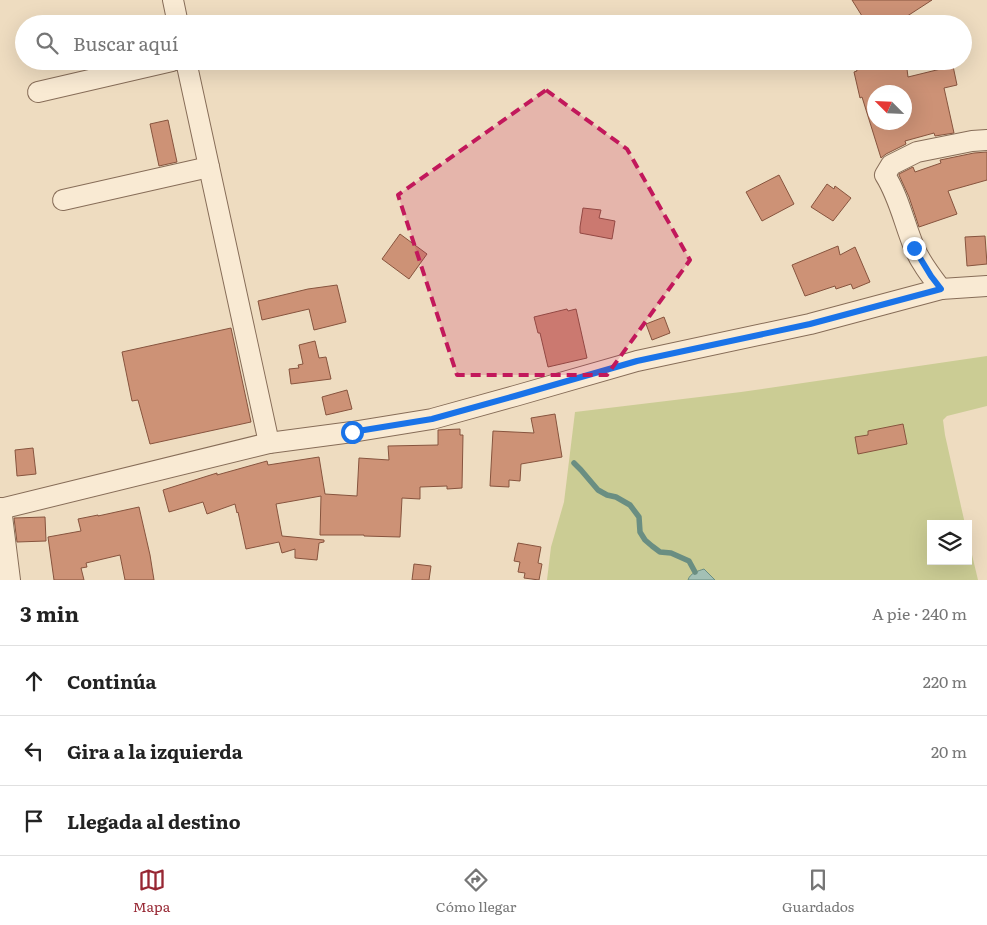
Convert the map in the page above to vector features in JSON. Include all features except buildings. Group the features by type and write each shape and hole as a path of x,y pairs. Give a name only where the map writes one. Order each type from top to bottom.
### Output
{"street":[{"path":"174,0 176,15"},
{"path":"38,92 133,70"},
{"path":"188,70 269,444"},
{"path":"941,289 914,248 894,191 885,175 891,165 917,152 972,141 987,140"},
{"path":"63,200 209,167"},
{"path":"10,580 1,508 269,444 432,419 637,361 810,324 941,289 987,286"}],"highlighted area":[{"path":"546,90 627,149 690,260 607,375 457,375 398,195"}],"green space":[{"path":"987,356 987,406 947,416 943,420 964,520 927,520 927,565 972,565 972,555 978,580 547,580 551,547 564,502 575,412 741,392"}],"shaded area":[{"path":"704,569 715,580 688,580 692,574"}],"waterway":[{"path":"574,463 598,490 630,505 639,517 640,532 645,540 660,552 671,553 689,561 695,572"}],"route":[{"path":"352,432 432,419 637,361 810,324 941,289 914,248"}]}
